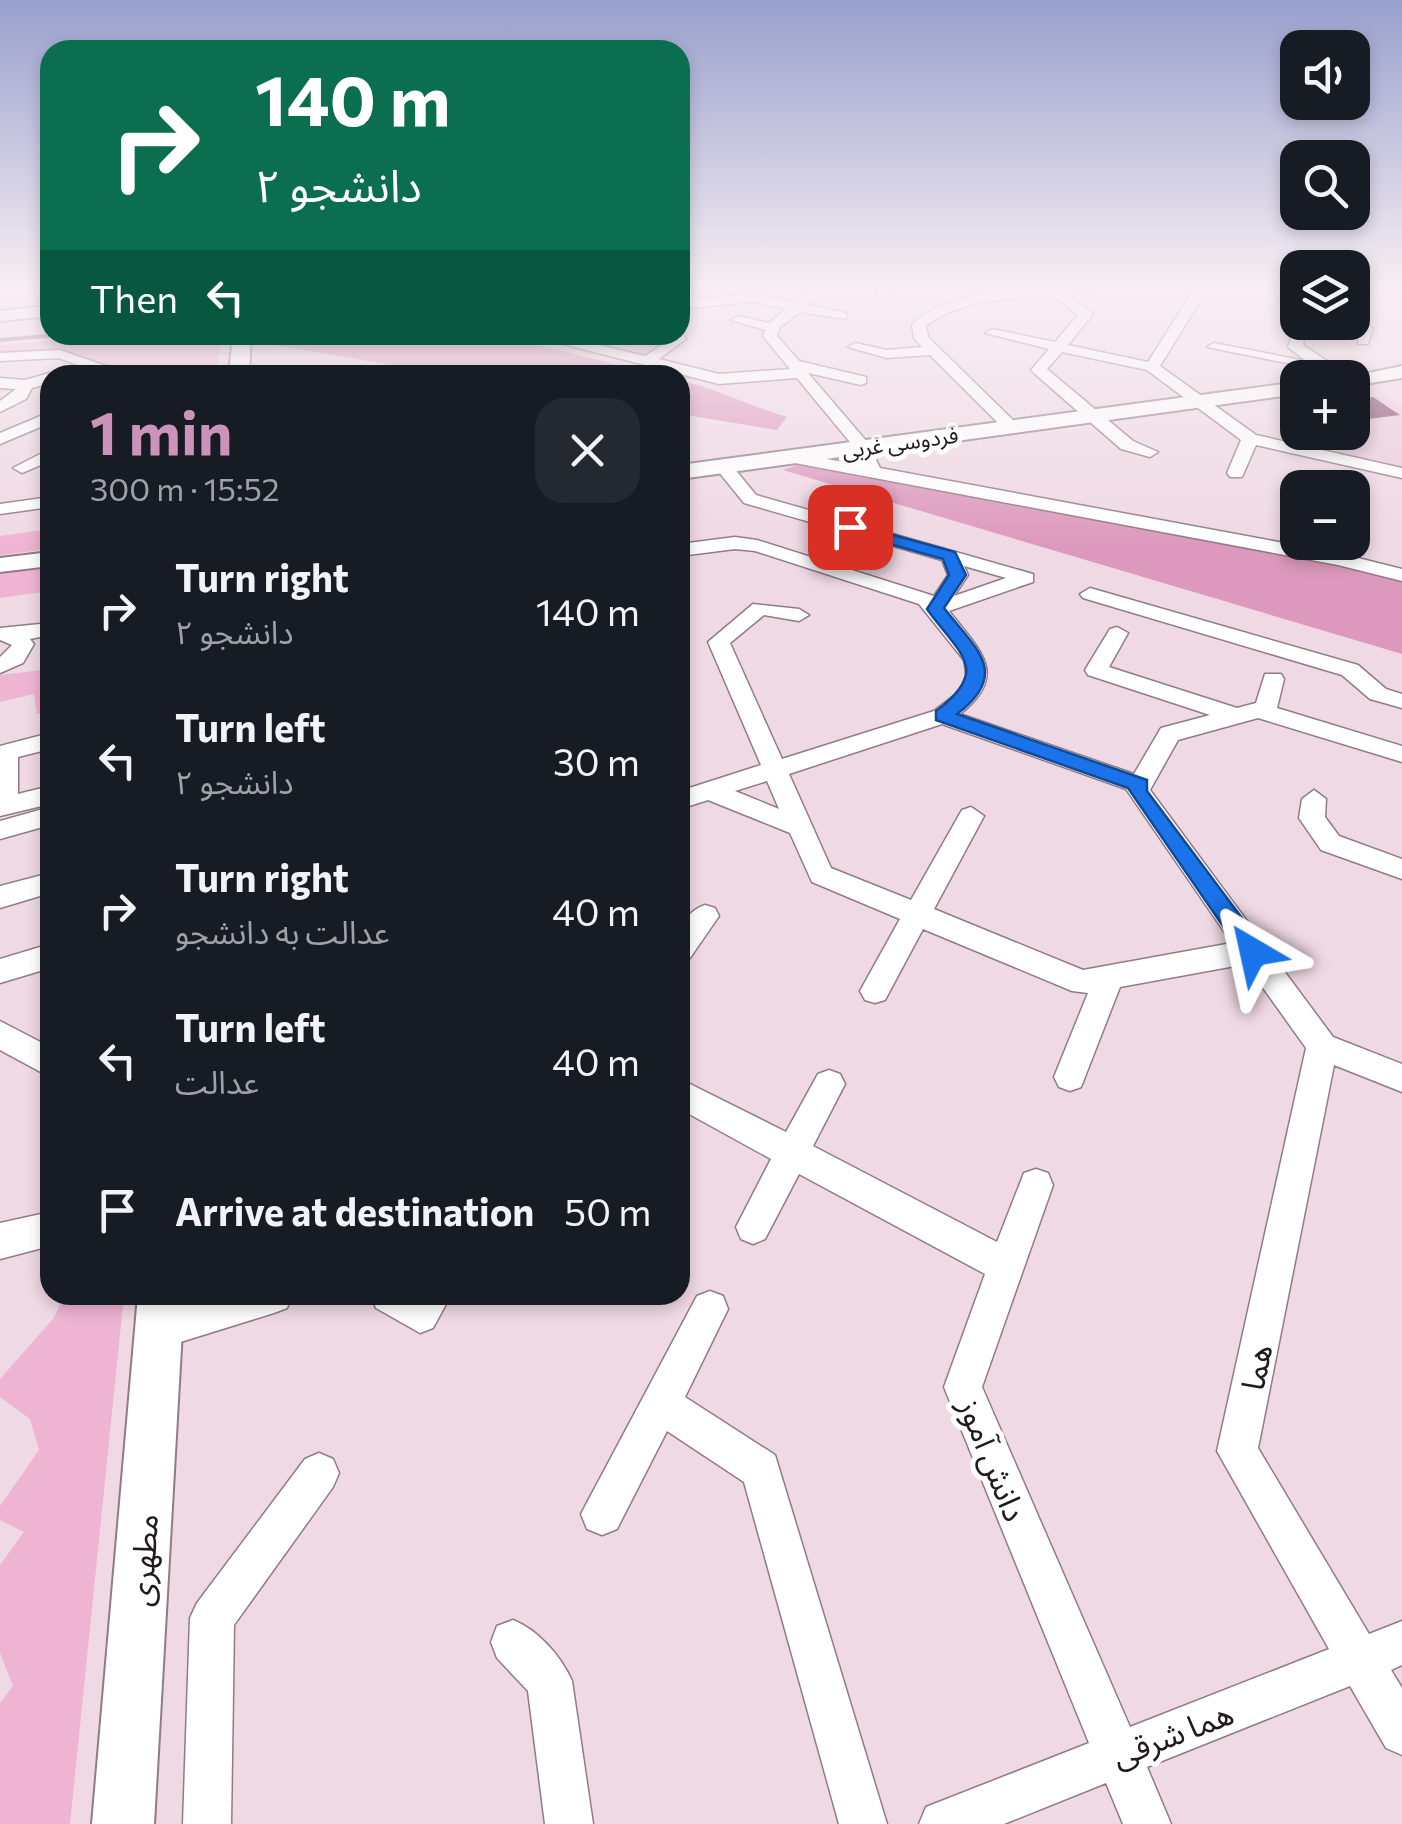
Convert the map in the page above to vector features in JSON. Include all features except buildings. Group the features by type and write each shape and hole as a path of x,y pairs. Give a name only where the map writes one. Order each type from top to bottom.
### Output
{"main road":[{"path":"1370,378 1402,375"},
{"name":"فردوسی غربی","path":"690,471 1280,390"},
{"path":"0,566 40,560"},
{"name":"مطهری","path":"123,1824 160,1313"}],"street":[{"path":"700,373 730,380 773,373"},
{"path":"801,373 862,448 867,466 879,476"},
{"path":"822,373 861,380"},
{"path":"957,373 1011,427"},
{"path":"1044,373 1127,446 1150,452"},
{"path":"1160,373 1250,439 1402,474"},
{"path":"0,383 26,385 40,381"},
{"path":"0,406 20,396 26,385"},
{"path":"0,439 40,421"},
{"path":"1236,473 1250,439"},
{"path":"790,457 1338,558 1402,575"},
{"path":"22,468 40,459"},
{"path":"723,466 750,499 1026,578 935,609"},
{"path":"0,508 40,503"},
{"path":"747,544 766,526"},
{"path":"690,549 747,544 926,600 975,660 978,677 968,696 942,716 690,797"},
{"path":"935,609 958,575 950,556"},
{"path":"865,579 880,561"},
{"path":"1090,594 1402,686"},
{"path":"799,615 760,608 719,642 820,874 1082,982 1253,952"},
{"path":"7,635 40,631"},
{"path":"1117,634 1096,670 1237,716"},
{"path":"0,666 21,651 20,639 7,635"},
{"path":"1350,670 1378,694 1402,700"},
{"path":"1265,712 1273,679"},
{"path":"1402,754 1265,712 1169,734 1136,791 1322,1046 1402,1078"},
{"path":"942,716 1140,785"},
{"path":"2,814 3,753 40,743"},
{"path":"710,791 800,827"},
{"path":"2,814 40,798"},
{"path":"1314,799 1312,818 1330,843 1402,869"},
{"path":"2,814 40,816"},
{"path":"875,991 972,816"},
{"path":"0,898 40,886"},
{"path":"690,936 705,916"},
{"path":"0,971 40,959"},
{"path":"1070,1077 1109,977"},
{"path":"0,1034 40,1057"},
{"name":"هما","path":"1322,1046 1237,1451 1402,1732"},
{"path":"753,1227 830,1084"},
{"path":"690,1099 1006,1266"},
{"name":"دانش آموز","path":"1036,1185 963,1387 1147,1824"},
{"path":"1,1241 40,1231"},
{"path":"160,1313 211,1305"},
{"path":"404,1305 420,1315 426,1305"},
{"path":"602,1514 710,1309"},
{"path":"661,1404 761,1469 863,1824"},
{"path":"207,1824 212,1618 319,1473"},
{"path":"513,1642 549,1680 568,1824"},
{"name":"هما شرقی","path":"943,1824 1402,1643"}],"shaded area":[{"path":"690,383 787,417 777,430 690,416"},
{"path":"1383,396 1402,407 1402,468 1348,458 1336,450 1370,450 1370,398"},
{"path":"806,462 1243,536 1280,546 1280,560 1328,560 1402,581 1402,654 783,470"},
{"path":"40,530 40,550 0,555 0,536"},
{"path":"40,568 40,592 0,598 0,574"},
{"path":"40,670 40,713 37,714 34,694 0,702 0,675"},
{"path":"60,1305 123,1305 70,1824 0,1824 0,1703 13,1686 0,1653 0,1565 24,1532 0,1520 0,1506 39,1450 30,1419 0,1397 0,1379 53,1319"}],"route":[{"path":"850,527 950,556 958,575 935,609 975,660 978,677 968,696 942,716 1140,785 1136,791 1253,952"}]}
